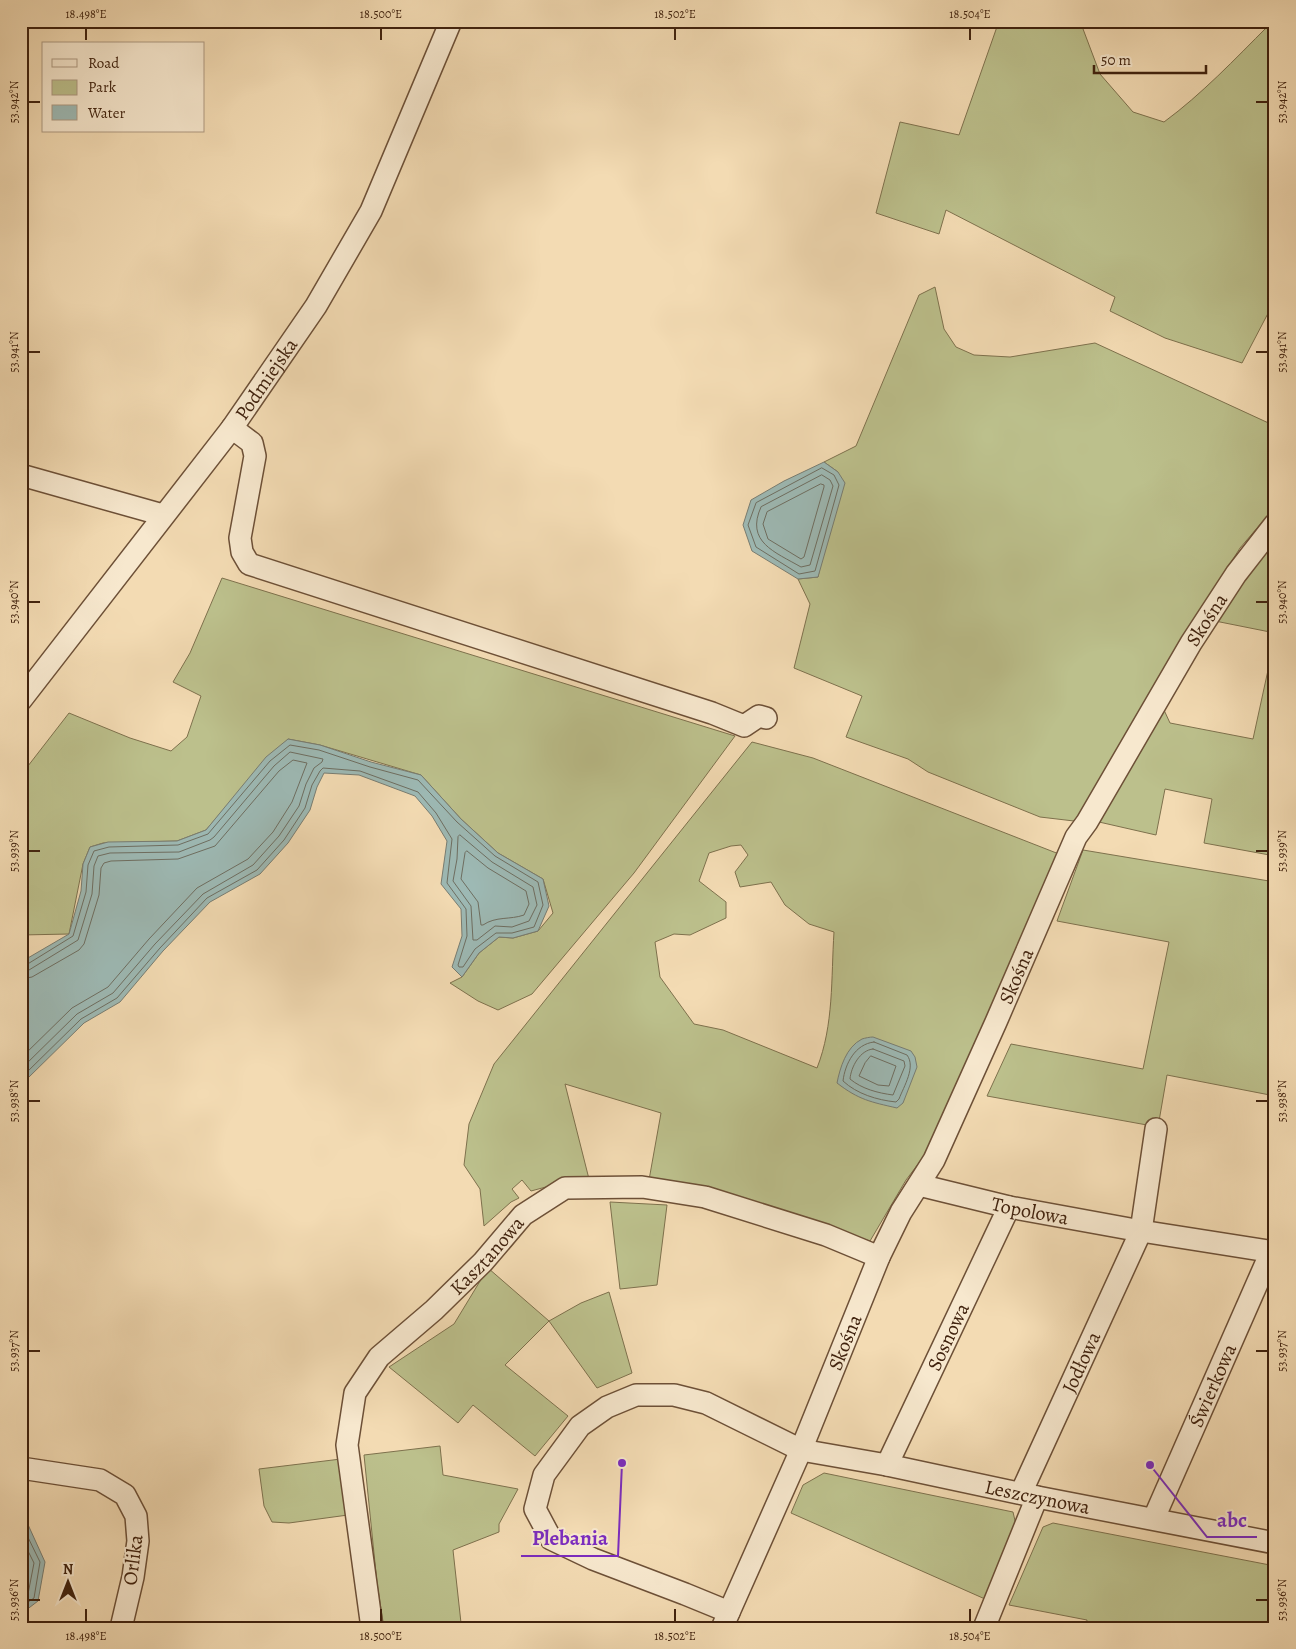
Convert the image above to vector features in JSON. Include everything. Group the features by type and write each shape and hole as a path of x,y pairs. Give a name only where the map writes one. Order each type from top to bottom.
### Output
{"street":[{"name":"Podmiejska","path":"21,700 232,428 316,306 371,211 451,21"},
{"path":"232,428 252,443 255,456 240,538 242,552 250,564 712,713 744,726 759,716 766,718"},
{"path":"21,475 164,514"},
{"name":"Skośna","path":"800,1450 706,1402 674,1394 636,1395 607,1407 580,1426 544,1475 535,1509 551,1539 593,1559 641,1576 726,1620 800,1450 879,1257 901,1212 934,1160 1076,837 1087,822 1216,604 1236,574 1275,524"},
{"path":"1141,1231 1156,1129"},
{"name":"Topolowa","path":"919,1185 1009,1206 1141,1231 1273,1252"},
{"name":"Kasztanowa","path":"372,1628 347,1446 355,1392 379,1357 434,1310 483,1262 523,1214 565,1188 642,1187 705,1197 826,1235 879,1257"},
{"name":"Sosnowa","path":"887,1465 1009,1206"},
{"name":"Jodłowa","path":"984,1628 1029,1495 1141,1231"},
{"name":"Świerkowa","path":"1154,1518 1273,1252"},
{"name":"Leszczynowa","path":"800,1450 887,1465 1029,1495 1275,1542"},
{"name":"Orlika","path":"21,1468 100,1480 125,1495 136,1516 138,1541 133,1577 121,1628"}],"green space":[{"path":"999,21 1080,21 1100,74 1133,112 1164,122 1218,76 1268,26 1270,21 1275,21 1275,300 1242,363 1165,338 1110,311 1115,297 946,210 939,234 876,213 900,122 959,135"},
{"path":"935,287 944,329 956,347 974,355 1010,357 1095,343 1275,426 1275,507 1240,548 1201,610 1087,803 1074,821 1040,817 928,772 908,759 846,737 862,696 794,668 810,604 798,579 818,577 838,472 824,462 856,446 919,295"},
{"path":"1275,540 1275,633 1215,621"},
{"path":"222,578 735,736 634,873 532,994 498,1010 478,1001 450,983 462,977 479,953 499,937 513,938 538,931 553,913 543,879 498,853 461,819 421,775 320,745 288,739 206,830 177,841 103,843 90,847 83,864 69,934 21,935 21,775 69,713 130,738 171,751 187,737 201,696 173,682 190,653"},
{"path":"1275,638 1275,856 1204,843 1212,799 1165,789 1156,835 1099,822 1164,710 1170,723 1253,739"},
{"path":"752,742 813,758 1059,854 937,1139 906,1180 870,1241 754,1202 649,1180 661,1113 565,1084 589,1179 568,1181 531,1191 522,1180 512,1189 519,1198 511,1202 484,1226 480,1189 464,1165 469,1124 494,1064","holes":["741,845 748,855 735,872 740,887 771,882 785,905 809,924 834,932 829,1018 817,1068 723,1030 694,1024 660,977 655,942 674,934 690,935 726,918 726,902 699,881 709,853"]},
{"path":"1083,850 1275,882 1275,1096 1167,1075 1158,1127 987,1096 1011,1044 1143,1069 1169,942 1057,921"},
{"path":"610,1202 667,1205 657,1285 620,1289"},
{"path":"488,1268 549,1321 505,1365 568,1416 535,1456 473,1405 458,1423 389,1367 454,1324"},
{"path":"609,1292 632,1373 597,1388 549,1321 581,1303"},
{"path":"440,1446 443,1475 518,1489 499,1524 499,1532 453,1550 460,1628 384,1628 377,1583 364,1455"},
{"path":"341,1459 348,1515 289,1523 272,1522 264,1506 259,1469"},
{"path":"824,1473 1013,1512 1016,1525 985,1599 791,1513 803,1485"},
{"path":"1053,1523 1275,1566 1275,1628 1086,1628 1087,1620 1009,1605 1043,1527"}],"water":[{"path":"824,462 838,472 845,483 818,577 798,579 752,551 743,525 751,500 784,481"},
{"path":"288,739 320,745 371,762 421,775 461,819 498,853 543,879 549,906 538,931 513,938 499,937 479,953 462,977 452,967 462,936 461,909 441,884 447,841 432,816 415,796 359,775 324,773 317,787 310,810 288,843 260,874 210,902 163,951 120,1002 84,1023 28,1078 21,1081 21,962 69,934 81,891 83,864 90,847 108,842 177,841 206,830 266,757"},
{"path":"873,1037 911,1051 915,1057 917,1067 903,1103 897,1108 866,1100 837,1083 848,1052 862,1039"},
{"path":"21,1518 25,1518 45,1562 38,1601 21,1614"}],"place":[{"name":"Plebania","path":"622,1463"},
{"name":"abc","path":"1150,1465"}]}
